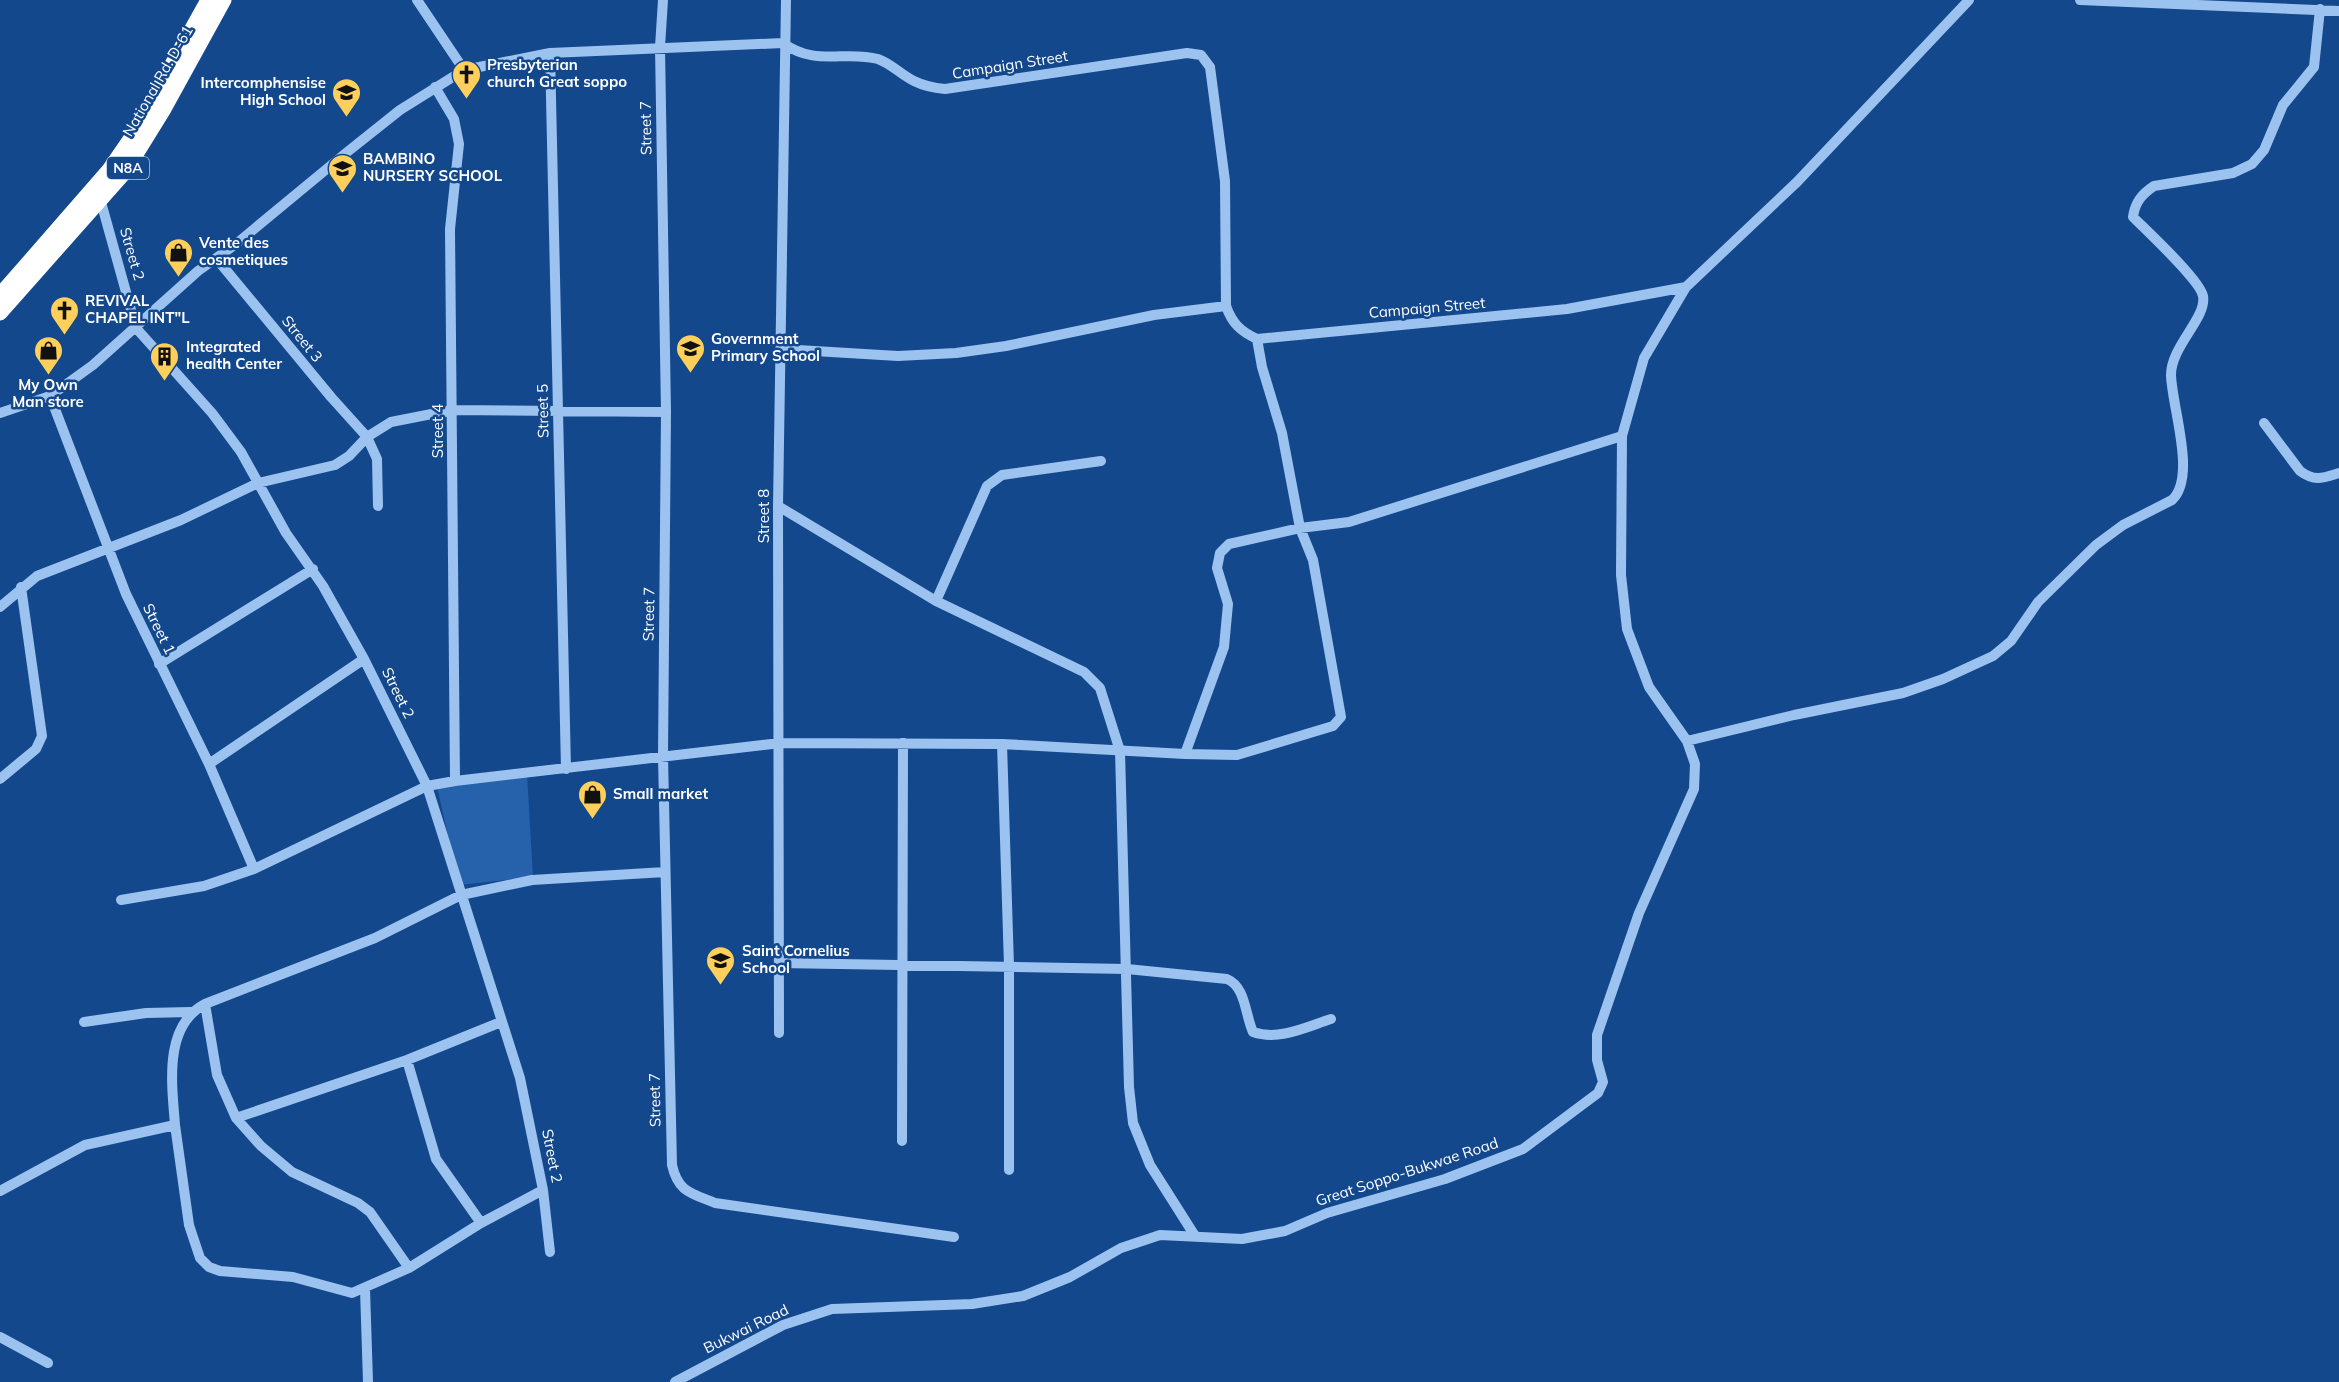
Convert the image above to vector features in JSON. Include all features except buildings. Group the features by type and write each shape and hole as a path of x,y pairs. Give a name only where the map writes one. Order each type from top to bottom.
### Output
{"highway":[{"name":"National Rd. D-61","path":"0,296 109,170 130,138 208,0"},
{"name":"National Rd. D-61","path":"0,313 101,202 144,142 224,0"}],"street":[{"path":"417,0 464,70"},
{"name":"Street 7","path":"663,0 660,47 666,412 663,756 672,1165 675,1180 685,1191 715,1203 954,1237"},
{"name":"Street 8","path":"779,1033 778,506 783,43 786,0"},
{"name":"Great Soppo-Bukwae Road","path":"832,1309 972,1304 1023,1296 1070,1277 1121,1248 1160,1235 1242,1239 1285,1231 1328,1213 1445,1179 1524,1149 1598,1093 1603,1082 1597,1060 1597,1035 1640,914 1694,789 1695,764 1687,741 1649,687 1627,629 1621,575 1622,436 1644,358 1686,286 1797,182 1969,0"},
{"path":"2080,0 2339,11"},
{"path":"1687,741 1794,715 1903,693 1943,679 1993,656 2011,641 2038,602 2096,545 2123,525 2179,494 2184,474 2171,374 2177,348 2203,308 2203,294 2184,268 2133,217 2134,206 2143,193 2154,186 2233,173 2252,164 2264,150 2283,105 2314,67 2320,9"},
{"name":"Campaign Street","path":"0,413 50,396 93,365 216,258 400,110 435,87 464,70 550,53 783,43 798,54 825,58 856,56 878,59 896,68 912,80 927,86 945,89 1187,53 1201,55 1210,67 1225,181 1226,306"},
{"name":"Street 5","path":"550,53 566,769"},
{"name":"Street 4","path":"435,87 454,118 459,144 450,229 455,781"},
{"name":"Street 2","path":"101,202 136,328 212,413 242,452 286,533 313,569 364,659 427,786 519,1078 543,1190 550,1252"},
{"name":"Street 3","path":"216,258 367,437"},
{"name":"Campaign Street","path":"1257,339 1567,309 1686,286"},
{"path":"122,900 204,886 254,869 427,786 455,781 780,743 1002,744 1185,754 1237,754 1333,726 1341,717 1313,560 1300,528 1282,433 1262,367 1257,339 1243,332 1231,320 1226,306 1134,319 1006,346 956,353 898,356 781,349"},
{"name":"Street 1","path":"50,396 126,594 209,764 254,869"},
{"path":"0,607 21,587 37,576 109,550 181,520 258,483 335,465 349,456 367,437 392,422 452,410 558,413 666,412"},
{"path":"2264,423 2308,477 2320,480 2339,472"},
{"path":"1185,754 1224,647 1228,604 1217,568 1220,553 1229,544 1300,528 1349,522 1622,436"},
{"path":"367,437 377,459 378,506"},
{"path":"936,601 987,486 1002,475 1101,461"},
{"path":"778,506 936,601 1084,672 1100,688 1120,751 1129,1087 1133,1123 1150,1165 1195,1236"},
{"path":"159,664 313,569"},
{"path":"0,779 36,749 42,736 21,587"},
{"path":"209,764 364,659"},
{"path":"902,1141 903,742"},
{"path":"1002,744 1009,966 1009,1170"},
{"path":"84,1022 146,1013 191,1012 205,1004 375,938 461,895 532,880 665,872"},
{"path":"779,963 1126,969 1227,979 1235,983 1240,991 1247,1020 1253,1032 1266,1036 1289,1033 1331,1019"},
{"path":"205,1004 217,1075 236,1118 261,1146 292,1172 358,1203 370,1212 410,1268"},
{"path":"191,1012 174,1048 171,1071 175,1125 189,1225 200,1258 209,1267 220,1271 293,1278 347,1293 365,1289 410,1268 481,1223 543,1190"},
{"path":"236,1118 407,1060 501,1022"},
{"path":"407,1060 436,1159 481,1223"},
{"path":"0,1191 85,1145 175,1125"},
{"path":"365,1289 368,1382"},
{"name":"Bukwai Road","path":"675,1382 783,1324 832,1309"},
{"path":"0,1336 48,1363"}],"shaded area":[{"path":"527,774 533,877 459,885 436,782"}],"place":[{"name":"Presbyterian church Great soppo","path":"466,100"},
{"name":"Intercomphensise High School","path":"347,118"},
{"name":"BAMBINO NURSERY SCHOOL","path":"342,194"},
{"name":"Vente des cosmetiques","path":"178,278"},
{"name":"REVIVAL CHAPEL INT\"L","path":"64,336"},
{"name":"Government Primary School","path":"690,374"},
{"name":"My Own Man store","path":"48,376"},
{"name":"Integrated health Center","path":"165,382"},
{"name":"Small market","path":"592,820"},
{"name":"Saint Cornelius School","path":"721,986"}]}
